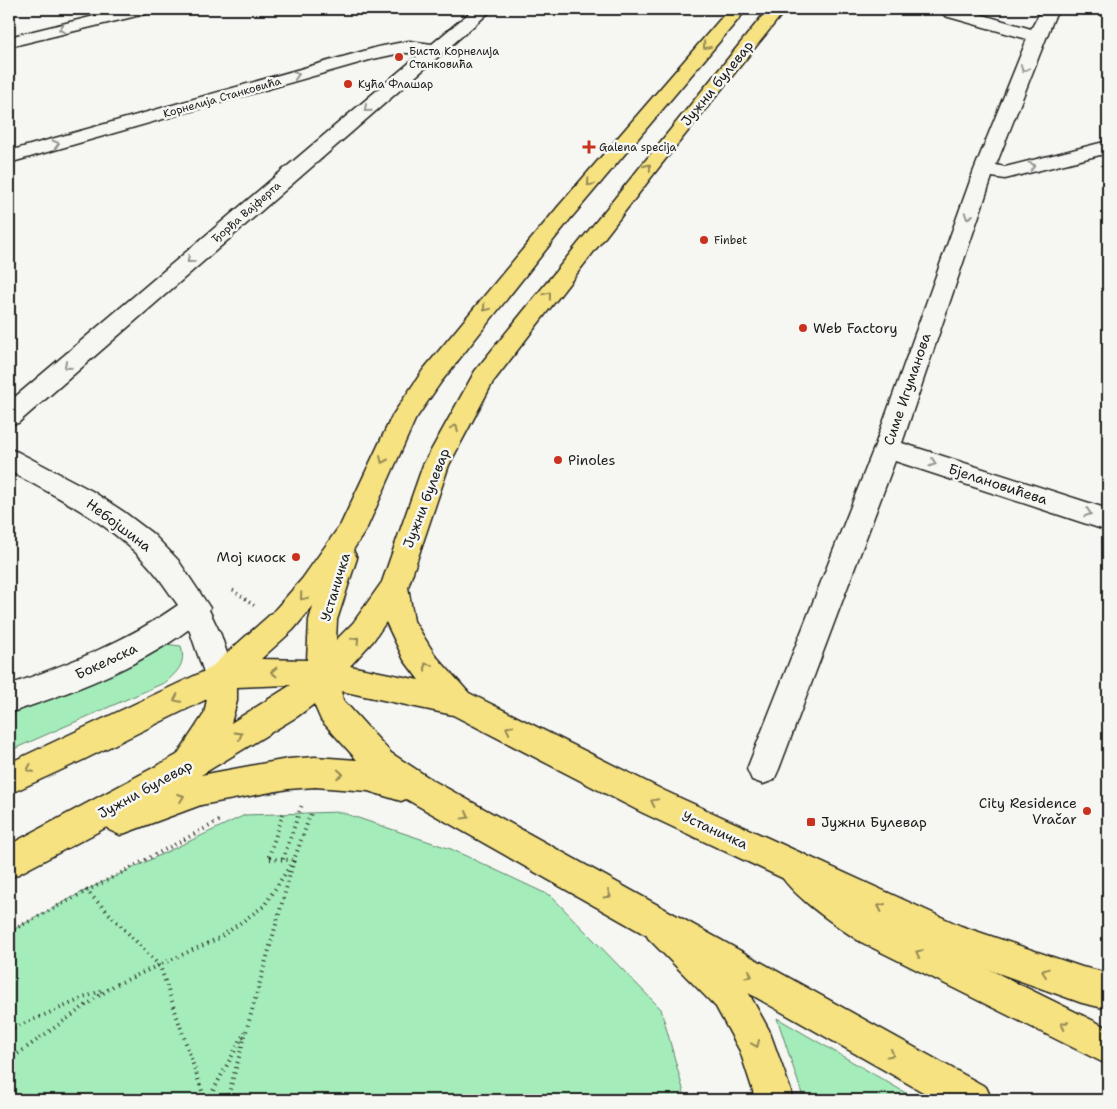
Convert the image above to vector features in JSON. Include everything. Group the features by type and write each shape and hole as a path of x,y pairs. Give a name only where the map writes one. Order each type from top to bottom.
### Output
{"main road":[{"path":"9,779 220,678 283,621 312,587 352,530 401,423 432,376 564,213 738,9"},
{"name":"Јужни булевар","path":"15,860 182,769 287,706 306,692 364,632 394,587 436,465 484,377 653,162 777,9"},
{"name":"Устаничка","path":"352,530 323,620 320,654 326,698 332,710 380,763 423,792 973,1100"},
{"path":"394,587 395,610 404,633 429,669 458,703"},
{"name":"Устаничка","path":"220,678 238,674 271,672 323,675 401,689 458,703 654,802 957,942 1082,985 1108,991"},
{"path":"182,769 213,730 220,715 223,704 223,692 220,678"},
{"path":"15,860 201,790 251,779 315,772 368,776 423,792"},
{"path":"793,867 834,903 870,929 1108,1046"},
{"path":"660,926 729,994 756,1043 772,1091 773,1100"}],"street":[{"path":"9,42 143,9"},
{"name":"Ђорђа Вајферта","path":"9,416 484,9"},
{"path":"954,9 951,12 1037,36"},
{"name":"Симе Игуманова","path":"763,769 887,448 984,170 1044,17 1051,9"},
{"name":"Корнелија Станковића","path":"9,157 374,53 411,46 436,51"},
{"path":"984,170 1005,173 1108,147"},
{"name":"Бјелановићева","path":"887,448 1108,520"},
{"name":"Небојшина","path":"9,459 78,494 144,542 166,564 196,608 214,651 220,678"},
{"name":"Бокељска","path":"9,699 110,661 171,628 196,608"}],"path":[{"path":"233,590 256,606"},
{"path":"283,859 304,801"},
{"path":"227,1100 294,860 311,813"},
{"path":"283,814 268,859 294,860"},
{"path":"9,932 180,840 223,819"},
{"path":"9,1030 160,966 219,938 264,906 294,860"},
{"path":"86,890 160,966 206,1100"},
{"path":"9,1060 113,986"},
{"path":"206,1100 248,1027"}],"green space":[{"path":"165,644 181,646 182,652 180,667 166,682 9,751 9,715 67,692"},
{"path":"340,812 451,849 551,896 661,1009 686,1100 9,1100 9,932 86,890 245,815"},
{"path":"777,1018 918,1100 804,1100"}],"place":[{"name":"Биста Корнелија Станковића","path":"399,57"},
{"name":"Кућа Флашар","path":"348,84"},
{"name":"Galena specija","path":"589,147"},
{"name":"Finbet","path":"704,240"},
{"name":"Web Factory","path":"803,328"},
{"name":"Pinoles","path":"558,460"},
{"name":"Мој киоск","path":"296,557"},
{"name":"City Residence Vračar","path":"1087,811"},
{"name":"Јужни Булевар","path":"811,822"}]}
